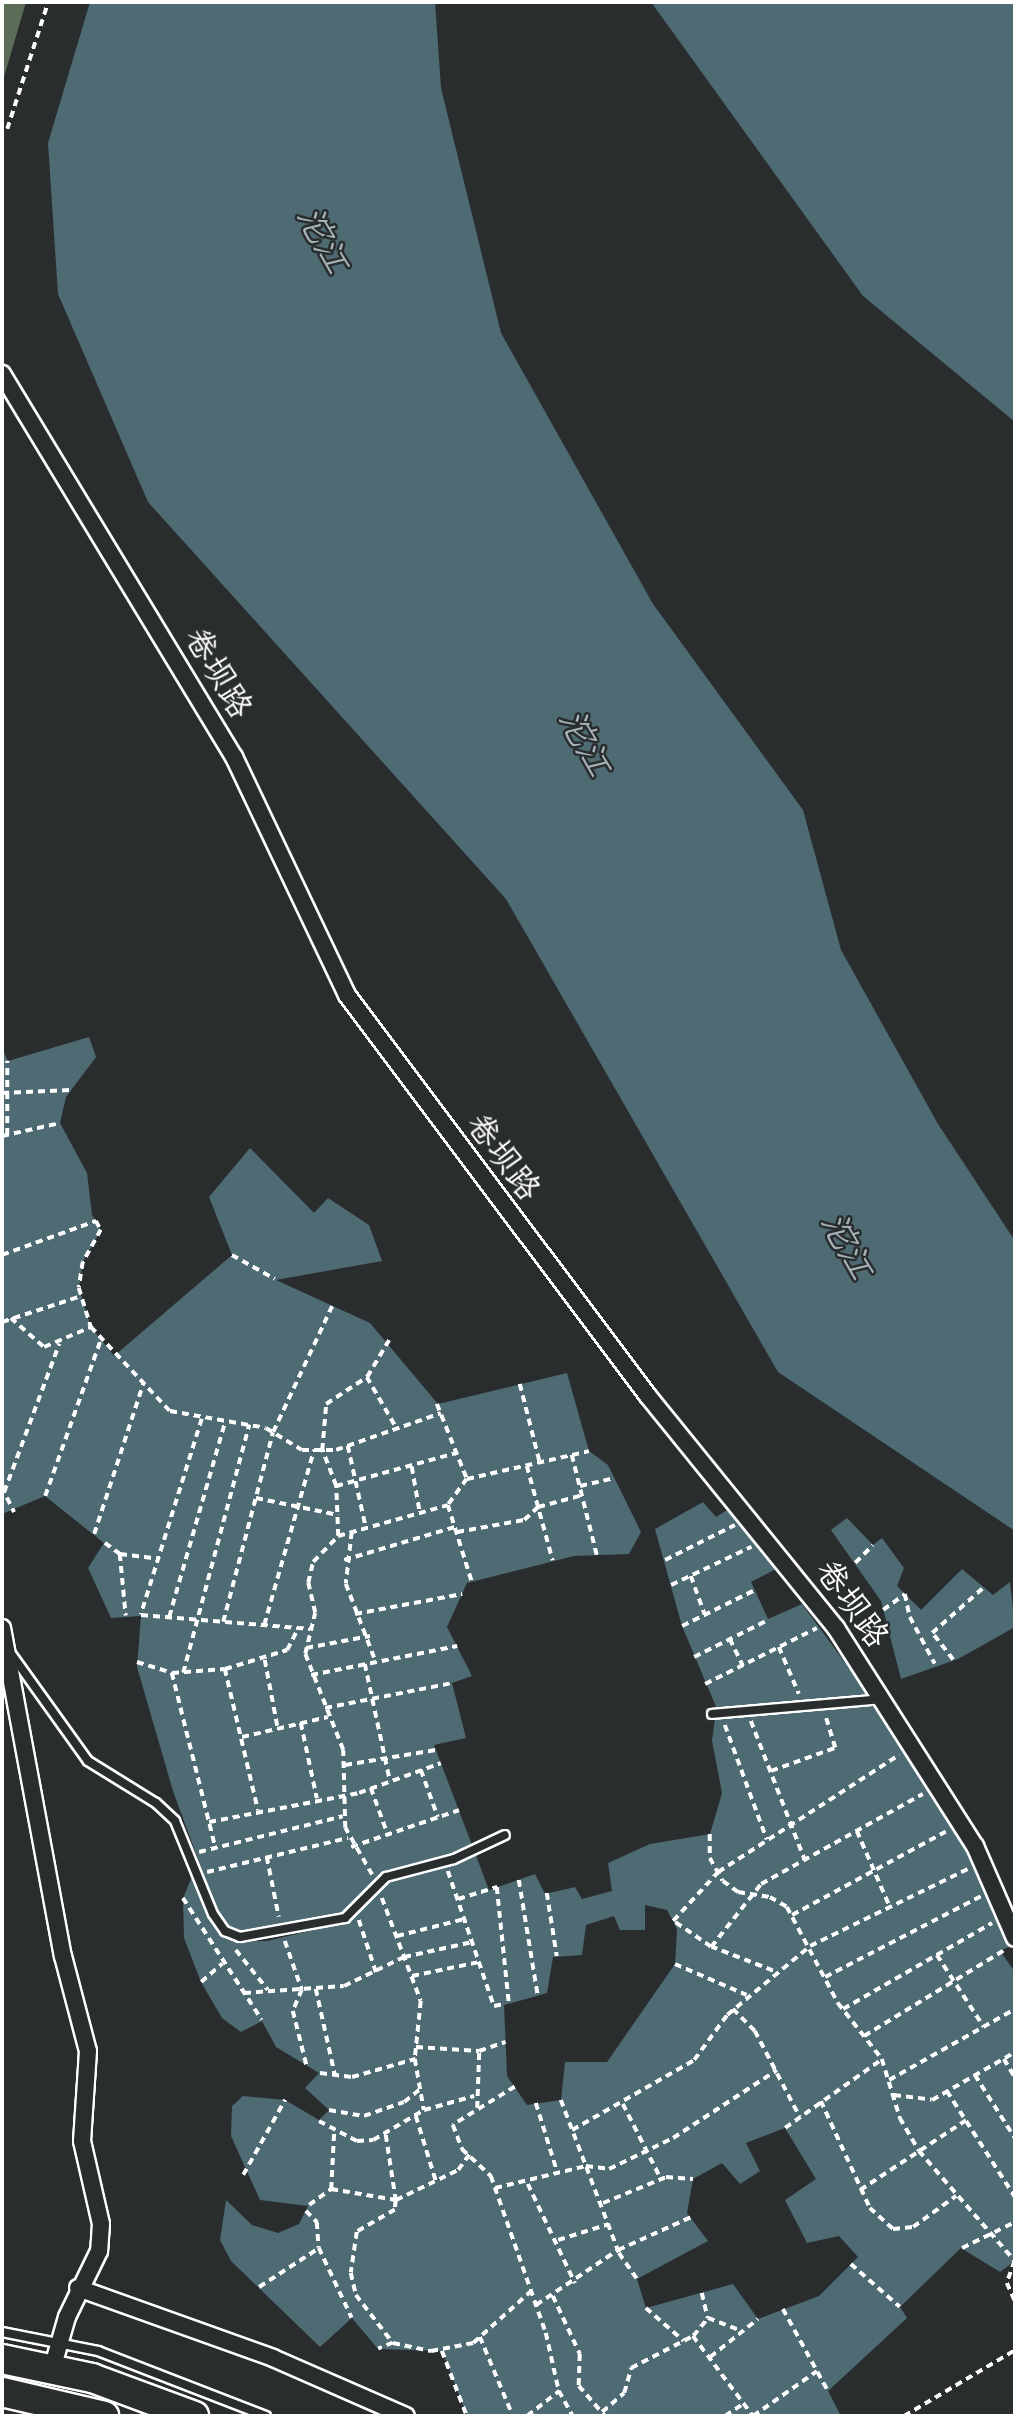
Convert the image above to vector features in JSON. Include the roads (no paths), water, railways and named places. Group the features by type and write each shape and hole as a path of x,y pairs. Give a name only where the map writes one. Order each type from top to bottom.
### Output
{"highway":[{"path":"2,2359 55,2356 194,2416"},
{"path":"2,2392 104,2416"}],"street":[{"name":"卷坝路","path":"2,374 234,757 347,995 639,1385 836,1628 982,1860 1015,1938"},
{"path":"2,1628 63,1956 88,2051 82,2141 101,2224 99,2251 78,2288 55,2356"},
{"path":"78,2288 273,2358 407,2416"}],"lane":[{"path":"6,1647 88,1761 156,1802 174,1821 225,1931 240,1937 282,1933 356,1911 386,1877 445,1862 505,1835"},
{"path":"716,1714 882,1699"},
{"path":"2,2332 55,2356 111,2356 266,2416"}],"water":[{"name":"沱江","path":"90,2 435,2 441,88 501,333 653,604 803,810 841,950 938,1124 1015,1241 1015,1531 778,1372 506,899 148,502 58,294 48,143"},
{"path":"651,2 1015,2 1015,422 863,296"},
{"path":"89,1037 96,1057 66,1097 60,1123 87,1173 92,1215 101,1230 83,1262 79,1288 91,1327 114,1356 232,1255 209,1197 250,1148 314,1213 328,1198 369,1225 382,1261 276,1280 370,1323 438,1404 567,1373 589,1451 608,1465 641,1532 629,1554 574,1556 467,1583 447,1627 472,1676 452,1683 466,1738 434,1745 472,1845 423,1867 381,1873 357,1906 341,1916 242,1934 230,1927 217,1911 173,1791 137,1667 141,1616 111,1618 88,1568 104,1543 45,1496 2,1514 2,1048 8,1061"},
{"path":"703,1502 716,1517 729,1509 776,1569 751,1582 768,1619 802,1604 868,1694 717,1709 682,1626 655,1529"},
{"path":"847,1518 873,1545 882,1538 904,1568 897,1586 921,1610 962,1569 993,1595 1010,1582 1015,1627 958,1659 901,1679 881,1601 831,1530"},
{"path":"826,1707 877,1707 967,1852 1011,1946 1000,1951 1015,1972 1015,2261 1000,2272 961,2248 900,2307 907,2318 828,2391 841,2416 467,2416 442,2351 378,2349 352,2318 320,2347 231,2261 220,2240 226,2200 252,2225 278,2233 299,2224 308,2206 260,2200 231,2136 232,2106 243,2096 285,2100 319,2120 329,2110 305,2088 319,2073 276,2047 262,2021 241,2032 222,2018 201,1982 184,1938 183,1898 193,1874 209,1916 222,1934 239,1941 267,1941 347,1922 387,1881 475,1853 489,1890 535,1874 545,1894 575,1887 582,1899 612,1891 608,1863 650,1844 710,1834 722,1793 712,1741 715,1718","holes":["645,1905 667,1910 677,1929 675,1964 607,2062 565,2062 561,2100 527,2105 507,2076 504,2005 547,1993 553,1957 582,1955 586,1925 614,1916 620,1930 645,1930","785,2128 816,2179 785,2200 807,2243 839,2236 858,2257 819,2296 758,2319 733,2284 646,2308 637,2279 708,2241 687,2213 693,2179 722,2163 740,2184 760,2171 746,2143"]}]}
